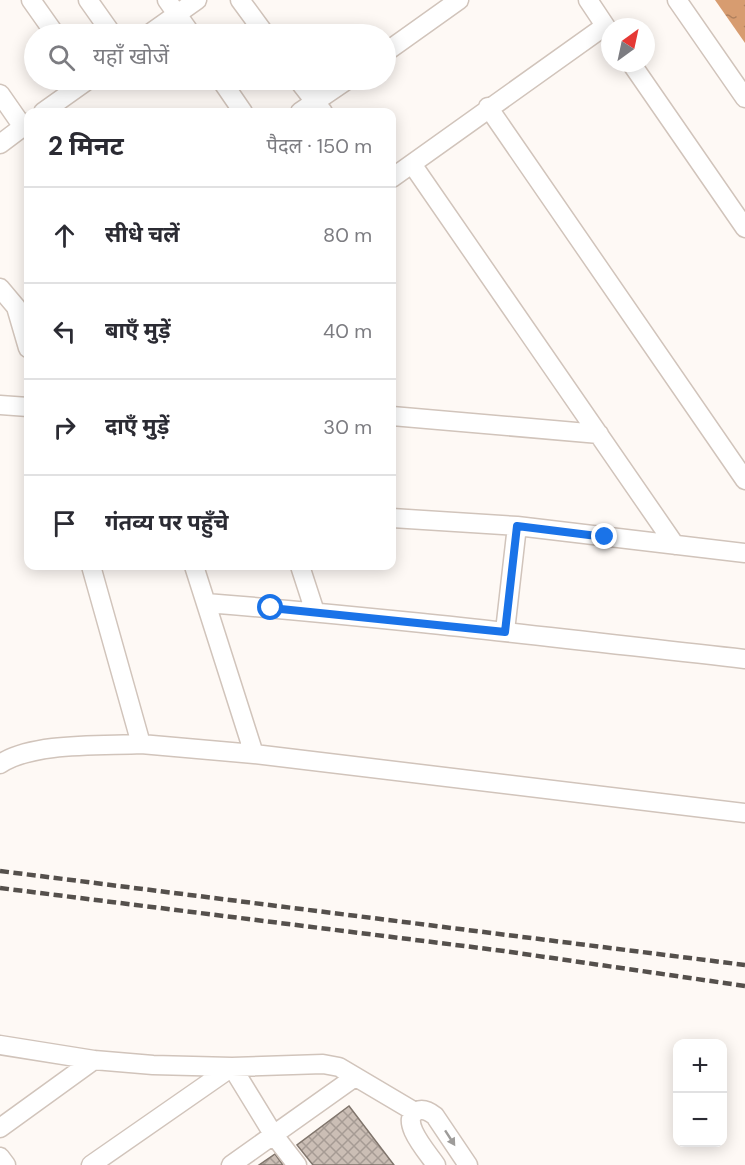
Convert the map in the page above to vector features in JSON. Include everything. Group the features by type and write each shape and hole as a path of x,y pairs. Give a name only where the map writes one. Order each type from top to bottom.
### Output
{"street":[{"path":"30,0 48,24"},
{"path":"88,0 105,24"},
{"path":"158,24 172,7 197,0"},
{"path":"240,0 258,24"},
{"path":"396,45 459,0"},
{"path":"588,0 601,19"},
{"path":"677,0 745,98"},
{"path":"172,7 184,24"},
{"path":"396,175 488,107 601,34"},
{"path":"637,72 745,228"},
{"path":"48,108 73,90"},
{"path":"228,90 240,108"},
{"path":"303,90 312,108"},
{"path":"313,108 334,90"},
{"path":"0,94 24,123"},
{"path":"488,107 745,480"},
{"path":"0,144 24,126"},
{"path":"412,164 675,545"},
{"path":"0,288 15,304 24,334"},
{"path":"0,405 24,407"},
{"path":"396,416 599,434"},
{"path":"396,518 517,526 745,553"},
{"path":"505,632 517,526"},
{"path":"92,570 141,744"},
{"path":"195,570 254,754"},
{"path":"301,570 315,612"},
{"path":"206,603 315,612 745,659"},
{"path":"0,764 10,757 52,748 141,744 254,754 745,813"},
{"path":"0,1045 94,1060 153,1065 232,1067 323,1064 339,1067 415,1112"},
{"path":"0,1128 94,1060"},
{"path":"232,1067 273,1134 297,1165"},
{"path":"91,1165 232,1067"},
{"path":"231,1165 355,1077"},
{"path":"436,1165 410,1126 410,1118 415,1112 422,1110 435,1116 468,1165"},
{"path":"0,1157 6,1165"}],"water":[{"path":"715,0 745,0 745,43"}],"building":[{"path":"349,1106 394,1165 313,1165 297,1145"},
{"path":"275,1154 283,1165 259,1165"}],"railway":[{"path":"0,871 745,965"},
{"path":"0,888 504,951 745,986"}],"route":[{"path":"271,608 505,632 517,526 605,537"}]}
